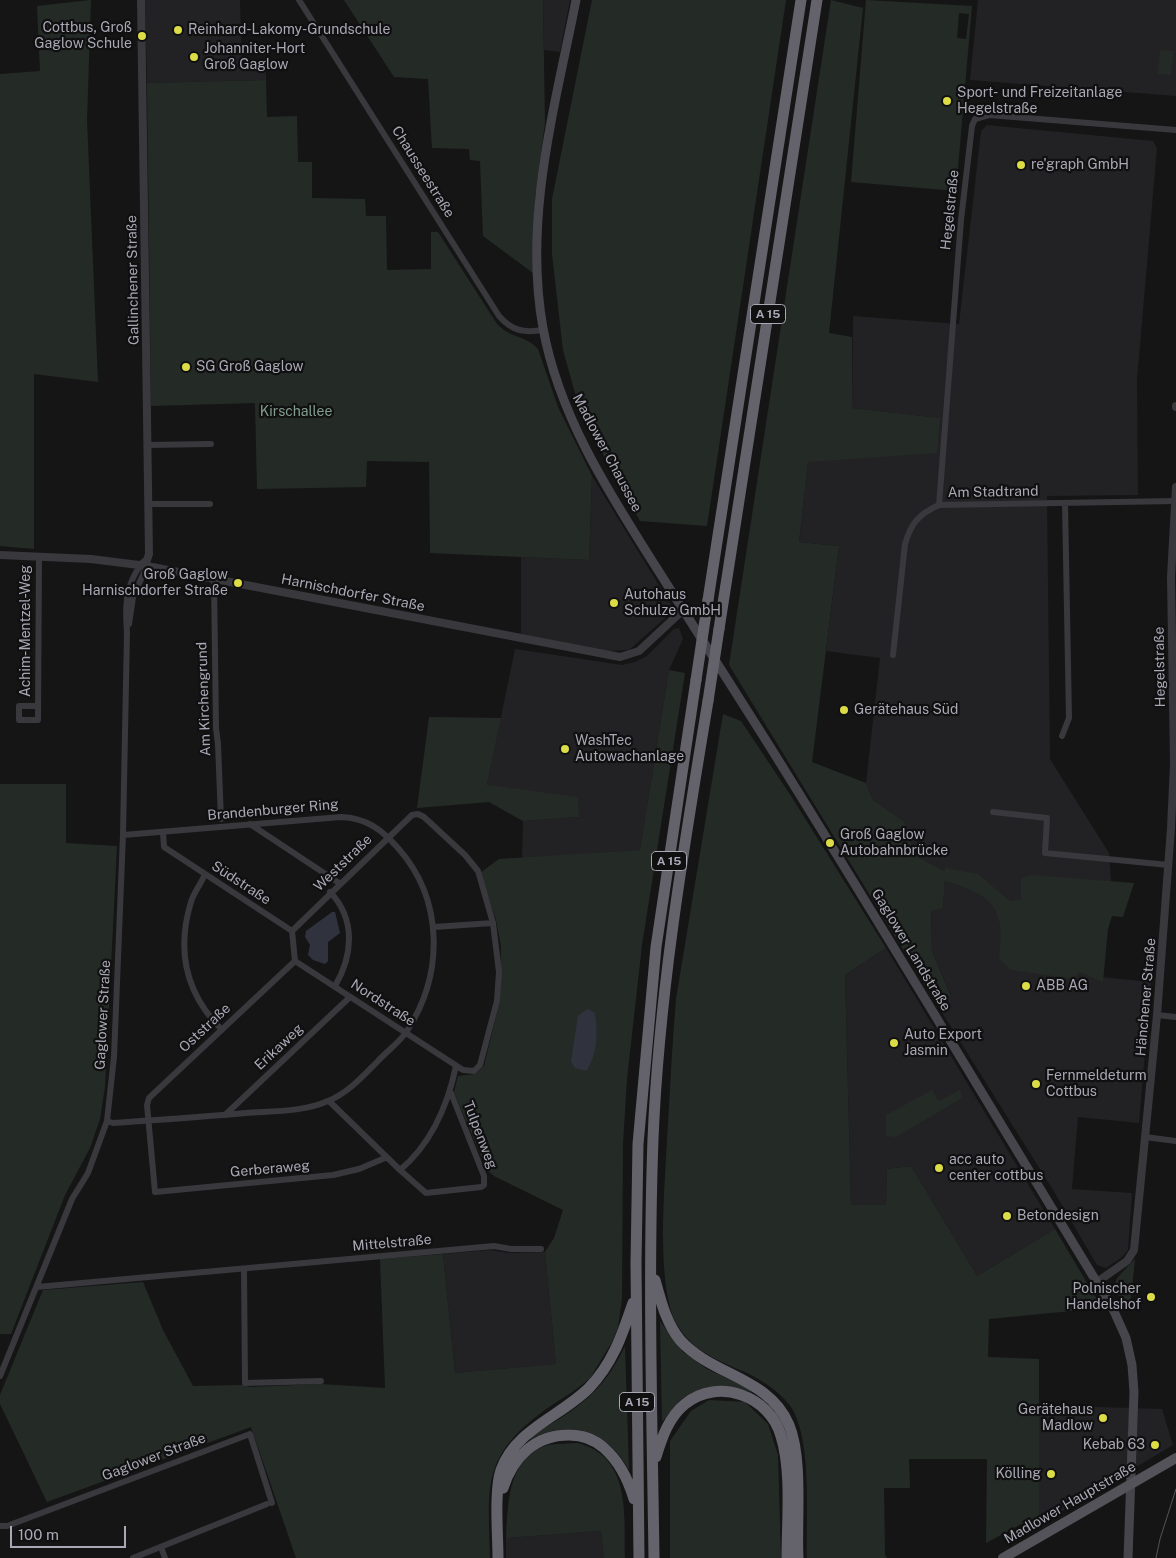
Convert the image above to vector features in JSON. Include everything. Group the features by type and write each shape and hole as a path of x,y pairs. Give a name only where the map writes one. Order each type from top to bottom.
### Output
{"highway":[{"name":"A 15","path":"638,1558 636,1292 638,1144 646,1042 656,947 801,0"},
{"name":"A 15","path":"654,1558 651,1268 653,1137 660,1035 688,824 817,0"},
{"path":"651,1268 666,1318 679,1339 706,1361 746,1380 766,1393 783,1412 789,1425 796,1452 798,1558"},
{"path":"498,1558 499,1477 507,1457 522,1439 576,1400 599,1377 620,1343 636,1292"},
{"path":"653,1465 668,1426 676,1413 695,1397 706,1393 730,1392 750,1398 760,1405 776,1422 784,1449 787,1558"},
{"path":"498,1502 508,1474 519,1456 527,1449 549,1437 577,1435 592,1440 604,1447 624,1470 638,1512"}],"main road":[{"name":"Madlower Chaussee","path":"576,0 545,158 539,199 537,244 543,330 554,375 578,434 608,488 683,610"},
{"name":"Gaglower Landstraße","path":"683,610 826,836 1113,1309 1126,1338 1132,1365 1134,1392 1128,1558"},
{"name":"Madlower Hauptstraße","path":"1003,1558 1176,1458"}],"street":[{"name":"Gallinchener Straße","path":"141,0 148,504 146,563"},
{"name":"Chausseestraße","path":"299,0 499,316 511,328 520,331 543,330"},
{"name":"Hegelstraße","path":"939,505 961,220 972,126 975,119 989,115 1176,130"},
{"path":"147,445 211,444"},
{"name":"Hegelstraße","path":"1173,846 1172,577 1176,487"},
{"name":"Am Stadtrand","path":"893,655 902,563 909,530 916,518 924,511 939,505 1176,501"},
{"path":"1062,736 1068,718 1065,503"},
{"path":"148,504 210,504"},
{"name":"Harnischdorfer Straße","path":"0,555 146,563 620,657 632,654 645,646 683,610"},
{"name":"Achim-Mentzel-Weg","path":"38,706 39,556"},
{"name":"Gaglower Straße","path":"0,1376 72,1198 88,1173 107,1121 114,1057 123,835 128,632 133,596 146,563"},
{"name":"Am Kirchengrund","path":"214,578 216,728 221,819"},
{"path":"993,812 1047,818 1045,853 1169,865"},
{"name":"Weststraße","path":"292,931 388,837 412,815 418,814 424,817 465,855 478,871 493,922"},
{"name":"Brandenburger Ring","path":"107,1121 113,1123 149,1121 294,1109 328,1101 356,1082 406,1033 418,1013 430,979 435,946 434,927 422,882 406,856 388,837 370,823 354,817 123,835"},
{"path":"250,824 339,883"},
{"name":"Südstraße","path":"163,832 164,847 292,931"},
{"name":"Hänchener Straße","path":"1097,1282 1127,1261 1134,1250 1157,1015 1169,865 1173,846"},
{"path":"205,874 196,890 185,926 186,966 198,1000 206,1013 222,1030"},
{"path":"330,892 339,902 345,915 349,944 348,958 335,986"},
{"path":"434,927 493,922 499,972 497,1001 480,1065 474,1071 456,1066"},
{"path":"292,931 295,961"},
{"name":"Oststraße","path":"155,1192 147,1103 149,1098 295,961"},
{"name":"Nordstraße","path":"295,961 456,1066"},
{"name":"Erikaweg","path":"225,1115 350,997"},
{"path":"1157,1015 1176,1017"},
{"name":"Tulpenweg","path":"400,1170 417,1152 432,1131 451,1092 456,1066"},
{"name":"Tulpenweg","path":"328,1101 385,1158 426,1193 481,1187 484,1185 484,1176 451,1092"},
{"path":"1145,1137 1176,1141"},
{"name":"Gerberaweg","path":"155,1192 324,1176 359,1169 385,1158"},
{"name":"Mittelstraße","path":"37,1287 494,1246 511,1249 541,1249"},
{"path":"244,1269 245,1383 321,1381"},
{"name":"Gaglower Straße","path":"0,1526 7,1526 250,1434 270,1503 161,1547"},
{"path":"133,1558 161,1547 165,1558"}],"shaded area":[{"path":"145,0 240,0 242,69 266,69 266,80 147,83"},
{"path":"543,0 570,0 560,52 544,50"},
{"path":"978,0 1176,0 1176,96 970,80"},
{"path":"987,125 1153,141 1157,148 1137,380 1138,495 1047,496 1050,759 1109,853 1111,882 1101,977 1151,982 1139,1123 1078,1117 1072,1189 1132,1193 1128,1250 1121,1258 1106,1268 1097,1265 1053,1190 931,995 951,995 932,951 931,910 943,908 945,871 914,855 905,822 873,800 866,783 880,658 826,651 839,546 799,542 808,461 940,418 852,408 853,316 959,324 981,131"},
{"path":"592,476 674,610 629,650 607,651 521,634 521,557 589,560"},
{"path":"679,628 683,639 669,670 640,850 522,859 523,821 579,817 487,785 515,649 622,665 635,662 647,656 674,629"},
{"path":"332,912 335,912 340,933 328,942 328,961 325,964 313,960 308,955 310,945 305,937 306,931"},
{"path":"886,948 1055,1229 977,1276 911,1166 887,1169 886,1205 851,1206 845,975"},
{"path":"587,1009 594,1012 597,1034 593,1058 586,1071 575,1068 571,1061 578,1016"},
{"path":"490,1250 510,1253 545,1252 556,1364 455,1373 443,1254"},
{"path":"1039,1405 1162,1409 1173,1445 1039,1525"},
{"path":"601,1531 604,1558 506,1558 506,1538"}],"green space":[{"path":"91,0 87,120 98,382 34,374 34,549 0,546 0,74 40,71 37,6"},
{"path":"344,0 543,0 545,123 535,198 533,273 483,236 480,161 470,160 469,149 432,148 428,79 394,77"},
{"path":"592,0 786,0 707,526 640,521 587,425 577,400 563,350 552,254 552,199"},
{"path":"831,0 863,8 829,333 852,337 852,408 940,418 937,453 808,462 799,542 839,546 812,762 866,783 873,800 905,822 914,855 945,871 945,868 978,874 1010,901 1021,899 1021,879 1030,875 1134,883 1123,917 1112,916 1108,929 1103,982 1079,972 1074,979 1011,970 999,959 1000,927 998,916 993,906 975,892 945,881 945,878 943,908 931,911 932,951 951,996 931,995 729,665"},
{"path":"866,0 972,6 956,191 851,182","holes":["959,13 969,14 966,39 957,38"]},
{"path":"1160,50 1174,51 1171,75 1158,74"},
{"name":"Kirschallee","path":"266,80 267,117 297,116 298,162 312,162 312,198 365,199 366,216 386,216 387,270 431,269 431,232 438,232 497,324 502,329 529,342 538,349 558,407 592,476 589,560 430,553 429,462 367,461 366,487 257,489 255,403 151,406 147,83"},
{"path":"669,670 685,673 642,945 627,1079 623,1144 622,1299 618,1327 612,1342 590,1378 544,1411 519,1432 505,1447 497,1463 489,1496 490,1558 296,1558 251,1427 47,1502 0,1404 0,1395 43,1290 143,1282 163,1330 193,1386 242,1385 250,1387 320,1384 385,1388 380,1259 443,1254 455,1373 556,1364 545,1252 554,1238 563,1210 494,1176 487,1170 454,1092 458,1076 475,1074 484,1066 500,1001 501,946 496,920 480,873 499,859 640,850"},
{"path":"723,714 741,721 791,796 886,948 845,975 851,1205 886,1205 887,1169 911,1166 977,1276 1055,1229 1102,1308 989,1319 988,1357 1039,1359 1039,1525 1030,1531 1025,1522 986,1543 987,1459 909,1459 910,1488 884,1488 885,1555 887,1558 807,1558 805,1455 796,1416 788,1403 768,1385 699,1349 684,1335 671,1309 666,1288 663,1236 676,999"},
{"path":"429,717 501,718 487,785 578,797 579,817 523,821 489,802 417,808"},
{"path":"0,784 66,784 66,843 117,846 105,1087 100,1119 90,1148 65,1195 11,1334 0,1334"},
{"path":"932,1090 939,1101 960,1090 962,1098 896,1137 886,1136 886,1115"},
{"path":"1135,1259 1130,1307 1126,1307 1115,1286 1118,1277"},
{"path":"660,1321 683,1352 707,1369 752,1390 751,1392 724,1387 699,1390 683,1398 662,1422"},
{"path":"625,1346 629,1470 610,1445 586,1432 573,1429 560,1430 545,1433 530,1440 532,1435 587,1399 607,1376"},
{"path":"709,1400 745,1402 768,1424 778,1455 781,1558 670,1558 670,1441 691,1411"},
{"path":"577,1443 595,1450 607,1460 616,1473 624,1506 625,1558 604,1558 601,1531 506,1538 509,1499 516,1474 522,1463 530,1454 542,1447 555,1444"}],"tram line":[{"path":"1156,1558 1176,1489"}],"place":[{"name":"Reinhard-Lakomy-Grundschule","path":"178,30"},
{"name":"Cottbus, Groß Gaglow Schule","path":"142,36"},
{"name":"Johanniter-Hort Groß Gaglow","path":"194,57"},
{"name":"Sport- und Freizeitanlage Hegelstraße","path":"947,101"},
{"name":"re'graph GmbH","path":"1021,165"},
{"name":"SG Groß Gaglow","path":"186,367"},
{"name":"Groß Gaglow Harnischdorfer Straße","path":"238,583"},
{"name":"Autohaus Schulze GmbH","path":"614,603"},
{"name":"Gerätehaus Süd","path":"844,710"},
{"name":"WashTec Autowachanlage","path":"565,749"},
{"name":"Groß Gaglow Autobahnbrücke","path":"830,843"},
{"name":"ABB AG","path":"1026,986"},
{"name":"Auto Export Jasmin","path":"894,1043"},
{"name":"Fernmeldeturm Cottbus","path":"1036,1084"},
{"name":"acc auto center cottbus","path":"939,1168"},
{"name":"Betondesign","path":"1007,1216"},
{"name":"Polnischer Handelshof","path":"1151,1297"},
{"name":"Gerätehaus Madlow","path":"1103,1418"},
{"name":"Kebab 63","path":"1155,1445"},
{"name":"Kölling","path":"1051,1474"}]}
